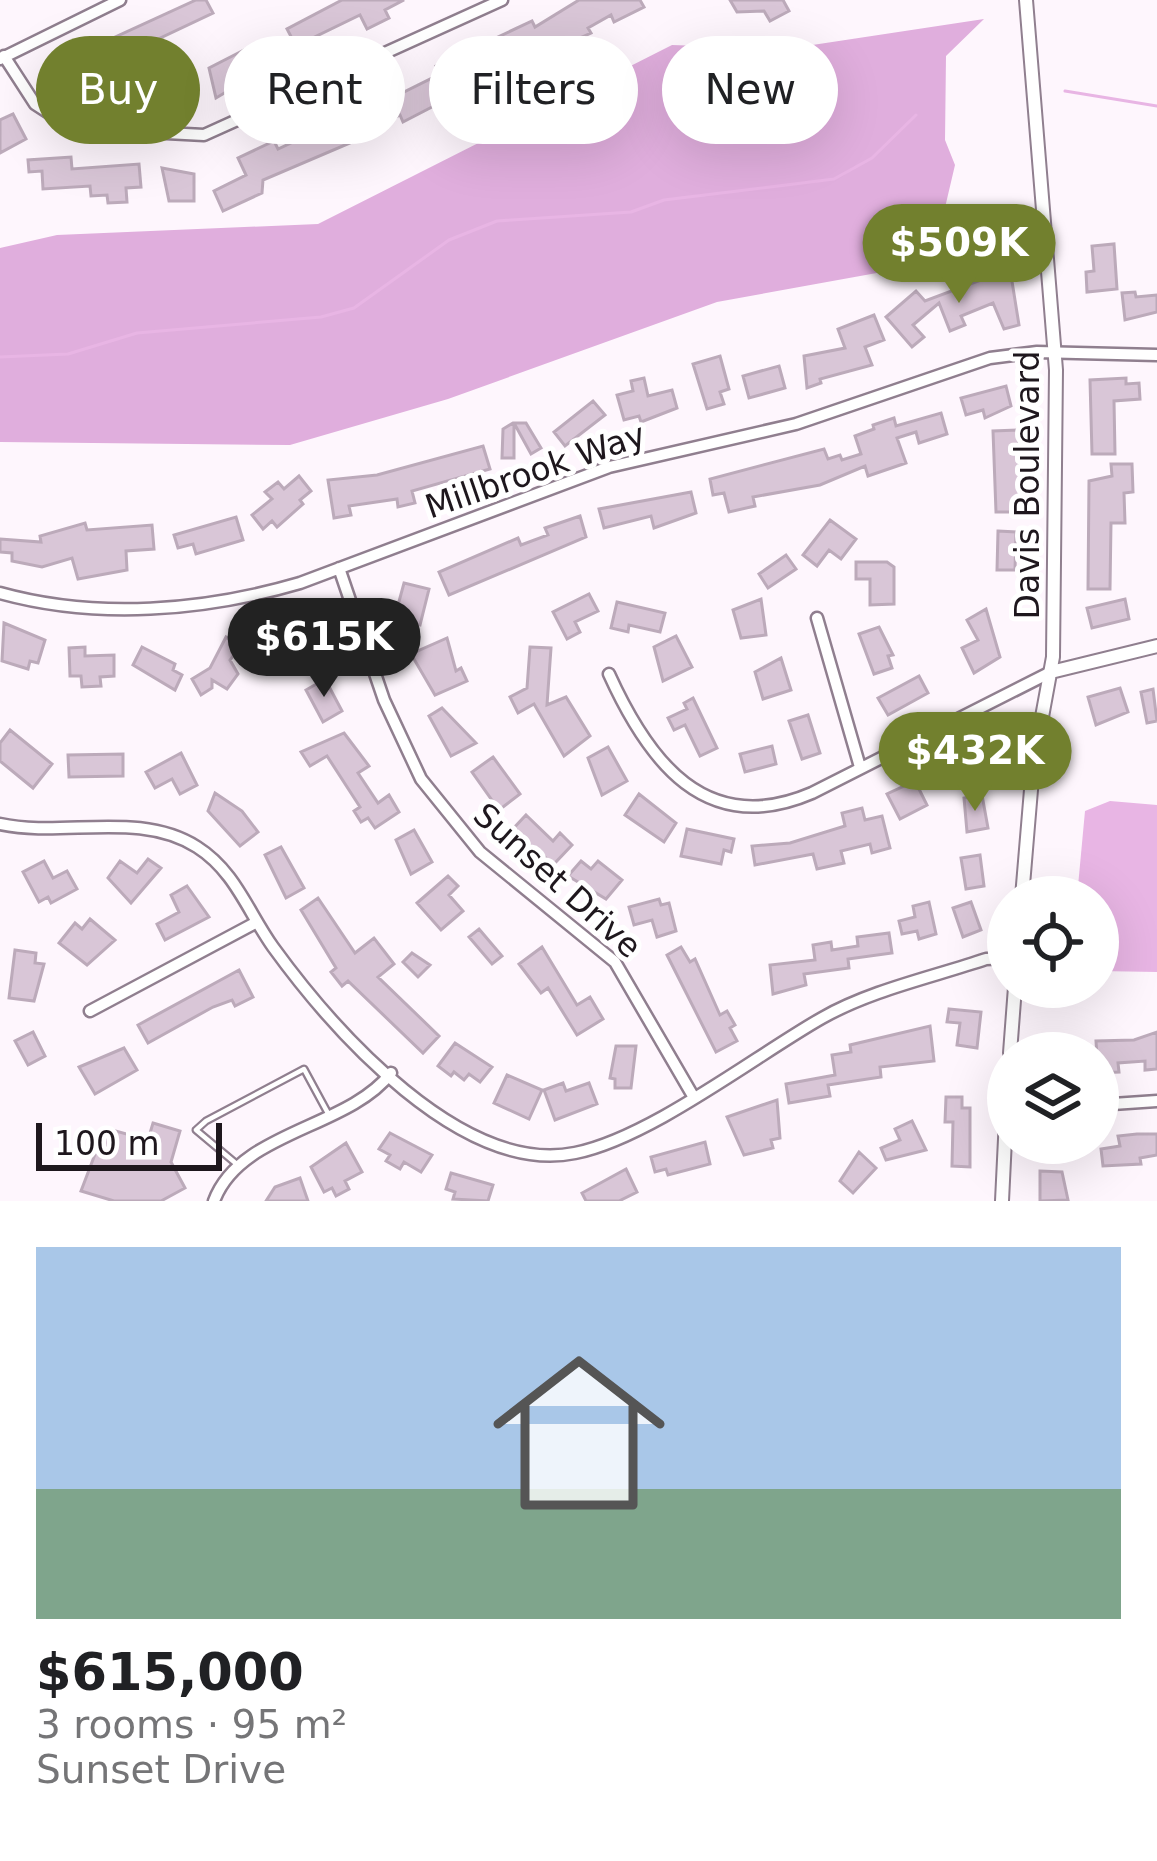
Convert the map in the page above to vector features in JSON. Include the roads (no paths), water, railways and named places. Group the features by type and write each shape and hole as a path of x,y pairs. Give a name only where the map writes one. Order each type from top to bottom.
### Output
{"street":[{"path":"120,0 2,58 35,104 72,128 204,135 502,0"},
{"name":"Davis Boulevard","path":"1024,876 1033,766 1051,672 1056,352 1026,0"},
{"name":"Millbrook Way","path":"0,593 59,606 185,606 250,596 339,568 609,467 796,424 990,358 1056,352 1157,355"},
{"name":"Sunset Drive","path":"339,568 389,714 421,779 479,852 583,930 615,962 693,1096"},
{"path":"817,618 860,767"},
{"path":"609,674 652,753 676,779 711,798 748,805 784,803 1051,672 1157,646"},
{"path":"0,824 134,828 174,835 224,868 311,996 391,1073 461,1133 524,1155 562,1155 594,1148 693,1096 830,1013 987,959"},
{"path":"90,1011 257,922"},
{"path":"214,1201 223,1182 240,1167 370,1096 391,1073"},
{"path":"1119,1104 1157,1101"},
{"path":"1002,1201 1004,1164"}],"lane":[{"path":"240,1167 196,1130 206,1120 304,1069 330,1117"}],"waterway":[{"path":"1065,91 1157,106"},
{"path":"0,357 68,354 137,333 321,317 354,308 449,240 497,221 631,212 664,200 834,179 872,158 916,115"}]}
